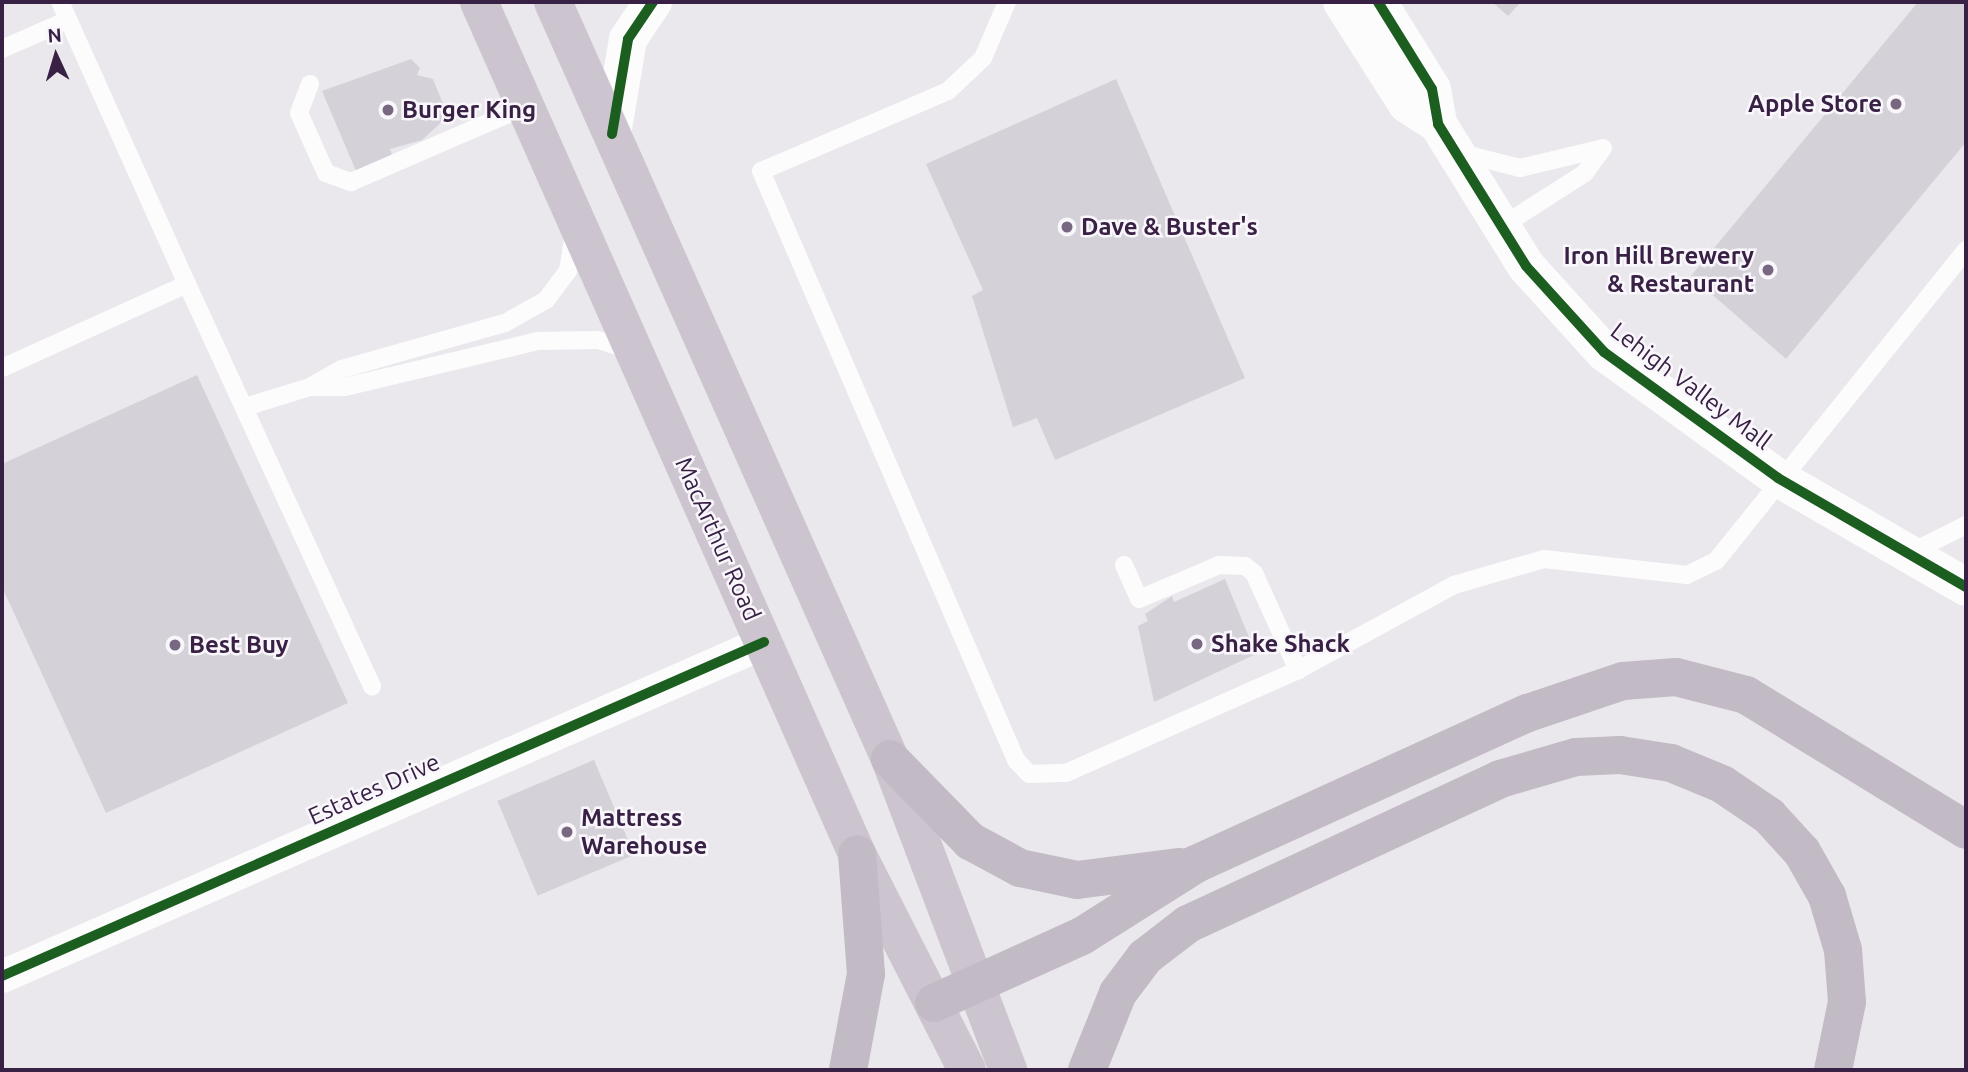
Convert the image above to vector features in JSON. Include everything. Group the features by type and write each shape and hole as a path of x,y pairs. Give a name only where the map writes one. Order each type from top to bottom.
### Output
{"highway":[{"path":"552,2 890,759 971,986 1008,1070"},
{"name":"MacArthur Road","path":"484,3 524,107 577,217 857,854 967,1070"},
{"path":"934,1003 1082,936 1196,864 1528,713 1594,688 1650,678 1700,680 1746,695 1966,830"},
{"path":"1087,1070 1124,984 1145,957 1188,924 1500,779 1553,762 1609,755 1671,763 1710,778 1748,799 1802,852 1827,896 1843,950 1847,1002 1833,1070"},
{"path":"890,759 970,841 1020,867 1077,880 1196,864"},
{"path":"848,1070 866,974 857,854"}],"street":[{"path":"612,134 628,39 653,2"},
{"name":"Lehigh Valley Mall","path":"1342,2 1407,104 1447,138"},
{"name":"Lehigh Valley Mall","path":"1378,2 1432,89 1447,138 1526,266 1604,352 1778,478 1906,555 1966,587"},
{"name":"Estates Drive","path":"2,976 764,642"}],"lane":[{"path":"60,2 372,687"},
{"path":"1007,2 983,58 948,91 761,171 1016,760 1029,774 1066,773 1298,670 1454,585 1544,559 1687,575 1716,561 1778,478 1966,250"},
{"path":"2,49 68,20"},
{"path":"310,84 299,113 326,173 351,182 524,107"},
{"path":"1447,138 1520,168 1603,148 1585,173 1502,226"},
{"path":"244,407 310,387 342,369 505,323 546,300 568,271 577,217"},
{"path":"2,368 187,284"},
{"path":"310,387 345,387 560,338 634,351"},
{"path":"1906,555 1966,525"},
{"path":"1124,565 1139,599 1219,565 1245,566 1254,573 1298,670"}],"building":[{"path":"1492,2 1521,2 1508,16"},
{"path":"1918,2 1966,2 1966,142 1786,359 1691,276"},
{"name":"Burger King","path":"411,59 420,68 417,75 433,79 448,116 422,140 390,149 392,155 356,171 322,91"},
{"name":"Dave & Buster's","path":"1116,79 1245,378 1055,460 1037,418 1013,427 972,296 983,290 926,164"},
{"name":"Best Buy","path":"197,375 348,703 106,813 2,587 2,464"},
{"name":"Shake Shack","path":"1225,579 1256,654 1154,702 1138,626 1148,621 1145,614 1172,596 1174,602"},
{"name":"Mattress Warehouse","path":"594,760 634,855 538,896 497,801"}],"cycle path":[{"path":"612,134 628,39 653,2"},
{"path":"1378,2 1432,89 1438,124 1526,266 1604,352 1778,478 1966,587"},
{"path":"2,976 764,642"}],"place":[{"name":"Apple Store","path":"1896,104"},
{"name":"Burger King","path":"388,110"},
{"name":"Dave & Buster's","path":"1067,227"},
{"name":"Iron Hill Brewery & Restaurant","path":"1768,270"},
{"name":"Shake Shack","path":"1197,644"},
{"name":"Best Buy","path":"175,645"},
{"name":"Mattress Warehouse","path":"567,832"}]}
